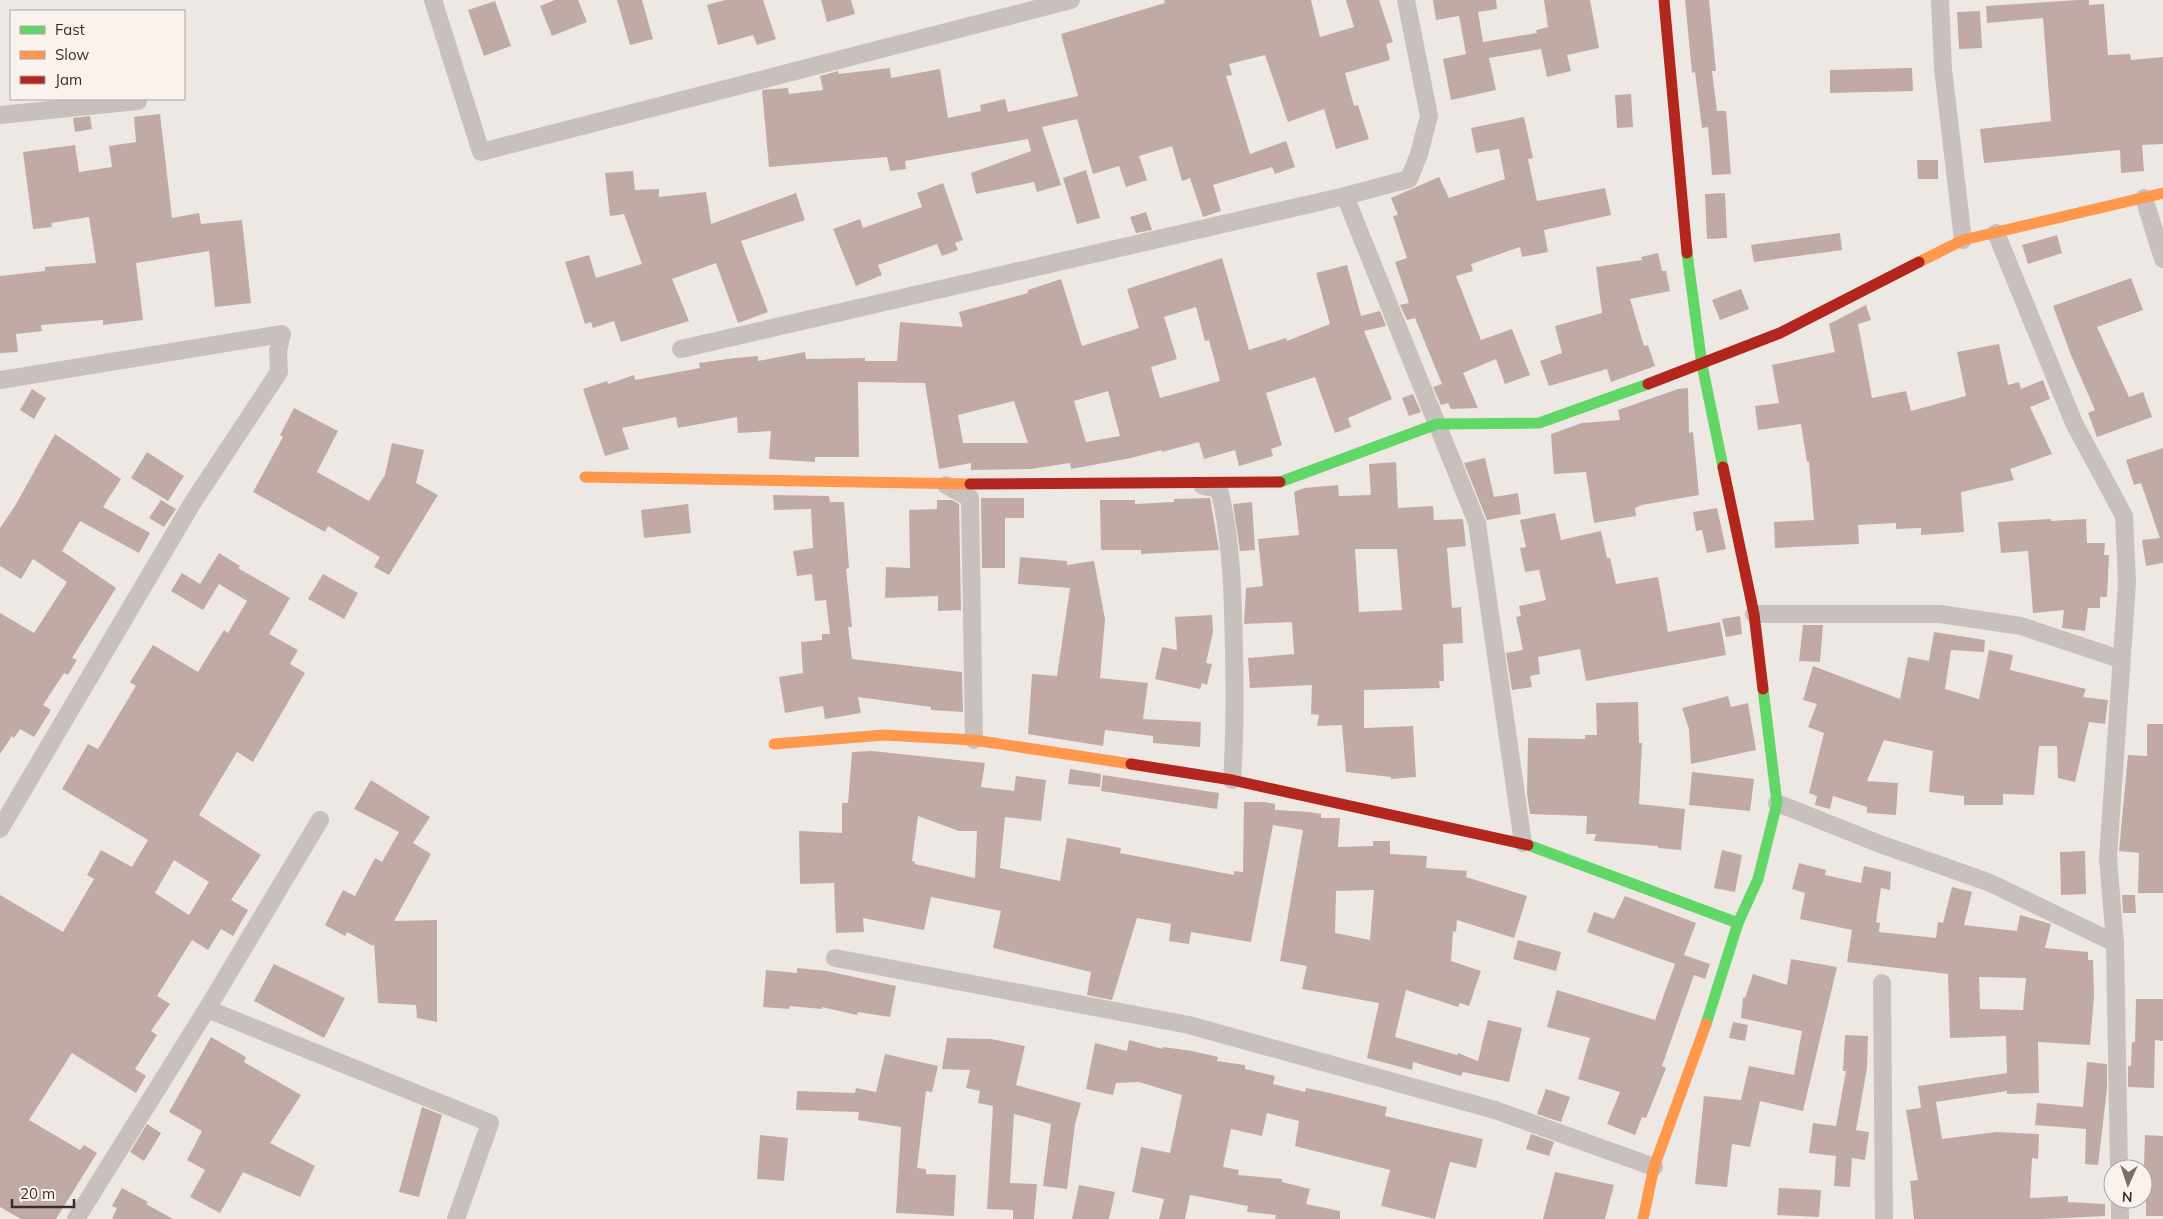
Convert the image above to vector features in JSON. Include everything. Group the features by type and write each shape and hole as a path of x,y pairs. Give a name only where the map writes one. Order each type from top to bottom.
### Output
{"street":[{"path":"433,0 481,152 1070,0"},
{"path":"681,349 1345,196 1408,179 1419,154 1429,116 1406,0"},
{"path":"1642,1219 1654,1167 1696,1057 1738,923 1758,879 1776,803 1754,614 1702,365 1684,228 1664,0"},
{"path":"1940,0 1943,69 1962,240"},
{"path":"0,115 138,101"},
{"path":"585,477 943,484 1277,483 1437,424 1539,422 1702,365 1780,333 1962,240 2163,193"},
{"path":"1345,196 1478,524 1523,844"},
{"path":"2144,198 2163,259"},
{"path":"1996,233 2074,423 2124,516 2127,583 2120,659 2108,858 2115,943 2119,1159"},
{"path":"0,380 282,334 278,351 279,372 193,502 0,829"},
{"path":"943,484 970,498 974,740"},
{"path":"1190,484 1219,489 1226,518 1234,612 1236,734 1232,780"},
{"path":"1754,614 1940,614 2021,626 2120,659"},
{"path":"774,744 884,735 974,740 1232,780 1523,844 1738,923"},
{"path":"1776,803 1880,844 1988,882 2115,943"},
{"path":"76,1219 207,1009 320,820"},
{"path":"835,958 1189,1025 1495,1110 1654,1167"},
{"path":"1882,983 1884,1219"},
{"path":"207,1009 490,1123 456,1219"}],"building":[{"path":"555,0 578,0 587,22 552,36 540,6"},
{"path":"617,0 642,0 653,39 630,45"},
{"path":"725,0 763,0 776,39 757,45 753,35 718,45 707,5"},
{"path":"821,0 851,0 855,14 827,22"},
{"path":"1164,0 1311,0 1320,37 1354,27 1346,0 1379,0 1393,42 1386,44 1390,60 1345,73 1354,106 1358,105 1369,139 1336,149 1324,109 1288,122 1265,55 1229,64 1232,75 1226,76 1250,154 1286,141 1295,167 1275,174 1272,167 1213,185 1221,211 1203,217 1190,178 1182,181 1172,146 1139,156 1147,180 1126,187 1119,166 1093,174 1077,119 1042,127 1061,185 1037,192 1034,182 976,194 971,173 1031,151 1028,139 905,161 906,169 890,171 887,157 769,167 762,90 788,88 789,94 823,90 820,76 838,71 839,74 890,68 891,78 940,69 948,118 981,111 980,105 1005,99 1008,112 1078,96 1061,34 1165,3"},
{"path":"1433,0 1496,0 1497,9 1478,12 1483,42 1537,33 1536,30 1548,27 1544,0 1590,0 1599,48 1567,55 1571,71 1547,77 1541,49 1489,58 1496,90 1451,100 1443,59 1466,54 1459,16 1436,20"},
{"path":"1685,0 1709,0 1716,71 1712,71 1717,111 1726,111 1731,174 1712,175 1708,127 1702,128 1695,72 1692,73"},
{"path":"2089,0 2089,5 2104,4 2108,55 2130,54 2131,60 2163,57 2163,144 2142,145 2144,171 2121,173 2120,150 1984,163 1980,129 2051,121 2043,18 1987,23 1986,6"},
{"path":"495,1 511,46 484,56 468,10"},
{"path":"1980,11 1982,48 1959,49 1957,12"},
{"path":"1912,68 1913,91 1830,93 1830,70"},
{"path":"1631,94 1633,127 1617,128 1615,95"},
{"path":"160,114 172,218 199,213 201,224 242,220 251,303 215,307 209,251 136,263 143,320 103,325 103,320 41,325 42,331 16,334 18,352 0,353 0,276 45,271 45,267 96,263 89,217 51,223 52,227 33,229 23,152 75,145 79,172 112,167 109,146 136,142 134,117"},
{"path":"90,116 92,129 75,132 73,118"},
{"path":"1524,117 1533,158 1528,159 1537,201 1605,188 1611,215 1544,230 1548,252 1522,257 1520,247 1471,264 1473,271 1456,276 1481,340 1512,329 1530,375 1505,384 1496,359 1463,373 1478,408 1451,409 1448,403 1441,405 1433,387 1442,384 1415,318 1407,320 1400,305 1409,303 1395,262 1407,258 1393,216 1398,215 1391,198 1439,177 1449,198 1505,179 1499,149 1476,153 1471,128"},
{"path":"1917,160 1938,160 1938,179 1918,179"},
{"path":"1086,170 1100,218 1077,224 1063,178"},
{"path":"633,171 635,190 659,189 659,197 706,192 711,224 796,193 805,220 741,241 768,312 738,323 716,263 672,279 689,321 621,342 614,321 593,328 591,322 585,324 565,262 589,255 596,278 642,264 624,214 610,216 605,173"},
{"path":"943,183 963,240 955,243 958,250 942,256 937,244 878,265 882,275 856,286 833,229 860,219 863,228 922,207 917,193"},
{"path":"1725,193 1727,238 1707,239 1705,194"},
{"path":"1146,212 1152,230 1136,233 1130,217"},
{"path":"1840,233 1842,250 1754,262 1751,245"},
{"path":"2057,235 2062,253 2028,264 2022,245"},
{"path":"1658,253 1662,271 1666,271 1670,291 1630,299 1644,346 1648,345 1655,366 1611,382 1607,369 1549,386 1540,361 1562,353 1555,326 1602,313 1596,267 1642,260 1641,257"},
{"path":"1222,258 1249,350 1286,338 1287,341 1330,324 1316,273 1347,265 1361,316 1380,311 1386,326 1364,331 1392,399 1348,418 1351,427 1335,433 1315,377 1266,393 1282,445 1271,449 1273,456 1239,466 1235,450 1204,459 1199,442 1162,452 1162,450 1071,469 1070,463 1031,469 971,470 971,463 939,469 925,383 858,382 859,457 815,457 815,462 769,459 771,431 738,433 737,417 678,428 676,417 622,428 629,449 605,456 583,389 607,381 608,384 634,375 635,380 700,368 699,363 735,358 758,356 758,361 805,352 806,359 865,358 865,361 897,361 900,322 963,327 959,312 1028,293 1028,290 1061,279 1082,346 1139,328 1127,289","holes":["1196,307 1205,341 1209,340 1220,381 1160,398 1151,367 1177,359 1164,317","1108,391 1120,436 1086,442 1074,401","1014,401 1028,443 963,443 958,415"]},
{"path":"2131,278 2143,310 2097,327 2129,397 2143,392 2152,417 2097,437 2088,413 2095,410 2071,355 2053,306"},
{"path":"1741,289 1749,309 1720,320 1712,300"},
{"path":"1866,305 1871,320 1858,324 1872,398 1906,391 1911,411 1966,396 1957,352 1999,344 2008,385 2019,382 2021,389 2043,380 2050,399 2030,407 2052,454 2010,469 2014,480 1961,492 1964,532 1921,535 1921,528 1896,529 1896,523 1858,525 1859,544 1775,548 1774,522 1814,520 1809,462 1807,462 1801,424 1758,430 1755,406 1779,403 1772,365 1835,352 1829,324"},
{"path":"1688,388 1689,433 1693,432 1699,495 1642,505 1635,508 1636,516 1594,523 1586,472 1554,474 1551,434 1582,423 1620,420 1618,410 1678,389"},
{"path":"32,389 46,398 34,419 20,410"},
{"path":"1413,394 1421,412 1409,416 1402,398"},
{"path":"294,408 338,431 317,472 369,501 385,475 392,443 424,450 416,483 438,495 389,575 374,567 380,557 328,526 325,532 253,492 283,437 280,435"},
{"path":"55,434 121,479 103,507 150,533 139,553 80,521 62,551 116,588 72,658 77,660 68,675 64,673 43,705 51,710 34,737 20,729 14,738 12,736 0,754 0,613 34,633 67,582 33,559 21,579 0,566 0,528 15,506"},
{"path":"2163,448 2163,563 2146,566 2142,540 2160,538 2141,483 2134,485 2126,460"},
{"path":"147,452 184,476 168,501 131,478"},
{"path":"1485,458 1494,497 1518,493 1521,514 1487,520 1464,463"},
{"path":"1396,462 1398,508 1433,506 1434,520 1463,519 1466,546 1447,548 1452,608 1461,607 1463,643 1443,644 1444,681 1439,681 1440,688 1364,690 1364,728 1413,726 1416,777 1391,779 1391,777 1346,772 1342,725 1317,726 1319,715 1311,714 1312,685 1250,688 1248,658 1294,654 1292,622 1244,624 1246,588 1263,586 1258,539 1299,535 1294,492 1304,488 1338,485 1339,496 1371,495 1369,464","holes":["1355,549 1397,549 1402,610 1359,612"]},
{"path":"773,495 829,496 830,502 844,502 849,568 846,569 852,627 848,627 852,659 962,672 963,712 931,710 931,707 858,697 861,713 825,719 823,706 785,713 779,677 803,673 801,642 822,640 822,634 830,634 826,600 815,601 812,574 797,576 793,551 813,548 811,509 774,510"},
{"path":"981,498 1024,498 1024,518 1005,518 1005,568 982,568"},
{"path":"1210,498 1219,550 1141,554 1141,550 1101,550 1100,500 1135,500 1135,504 1174,502 1174,499"},
{"path":"161,500 176,509 164,527 149,518"},
{"path":"937,500 952,500 959,504 961,610 938,611 938,596 885,598 886,567 910,568 909,510 937,509"},
{"path":"1252,502 1255,550 1240,551 1233,504"},
{"path":"688,504 691,533 644,538 641,510"},
{"path":"1717,508 1726,549 1707,553 1702,530 1696,531 1693,512"},
{"path":"1555,513 1561,540 1601,531 1607,558 1610,558 1616,584 1658,577 1668,632 1720,622 1726,655 1586,681 1580,649 1538,657 1540,674 1530,676 1532,687 1512,690 1506,653 1523,650 1516,617 1521,616 1519,606 1546,600 1539,570 1525,572 1520,548 1526,547 1520,520"},
{"path":"2051,519 2051,521 2086,519 2087,543 2105,543 2104,555 2109,555 2107,597 2100,597 2100,608 2088,608 2085,631 2062,628 2064,610 2033,613 2028,551 2001,553 1998,522"},
{"path":"219,553 240,566 238,568 290,598 269,634 298,650 290,664 305,673 253,762 237,752 199,815 261,855 231,900 248,910 233,936 221,929 208,950 192,940 157,996 170,1004 151,1031 157,1035 135,1069 146,1076 136,1093 72,1053 29,1120 80,1150 84,1145 97,1153 56,1219 21,1219 0,1207 0,895 63,932 94,879 87,875 101,850 132,867 148,840 62,789 88,744 98,749 136,686 130,682 153,645 198,672 224,630 228,633 247,601 219,584 203,610 171,591 182,573 200,584","holes":["174,860 209,882 189,915 155,893"]},
{"path":"1020,557 1067,561 1067,565 1094,561 1105,619 1100,678 1148,683 1143,719 1201,722 1200,747 1153,743 1153,736 1105,730 1103,746 1028,734 1032,674 1057,676 1070,588 1018,584"},
{"path":"323,574 358,593 344,619 308,599"},
{"path":"1212,615 1213,632 1206,663 1212,664 1207,685 1202,683 1200,689 1155,679 1162,647 1177,650 1175,617"},
{"path":"1740,616 1742,634 1726,637 1722,619"},
{"path":"1803,625 1823,625 1820,662 1799,661"},
{"path":"1934,632 1985,640 1984,652 1951,650 1945,689 1979,699 1989,650 2013,655 2010,670 2086,689 2083,697 2108,700 2105,724 2089,722 2075,782 2058,778 2057,746 2039,746 2034,795 2003,794 2003,805 1964,805 1964,796 1929,792 1933,751 1884,740 1867,781 1898,783 1896,815 1867,813 1867,807 1833,796 1830,809 1815,805 1817,796 1809,793 1824,733 1808,727 1817,704 1803,700 1813,666 1900,699 1908,657 1929,661"},
{"path":"1728,696 1731,707 1748,703 1756,750 1691,764 1689,729 1682,708"},
{"path":"1638,702 1639,743 1642,743 1639,804 1685,809 1681,850 1658,848 1658,846 1594,841 1596,834 1586,834 1587,816 1530,814 1527,794 1528,738 1585,739 1585,735 1597,735 1596,703"},
{"path":"2147,724 2163,724 2163,893 2138,893 2139,853 2119,851 2128,755 2147,756"},
{"path":"872,751 985,763 981,787 1014,791 1016,776 1046,780 1041,821 1005,817 1000,868 1060,881 1067,838 1121,848 1120,853 1234,875 1234,871 1243,872 1244,802 1265,802 1275,804 1275,810 1310,812 1321,814 1321,818 1340,818 1338,847 1373,846 1373,841 1390,841 1390,854 1427,856 1426,868 1467,871 1466,877 1527,896 1514,938 1457,920 1456,932 1453,931 1451,961 1481,971 1469,1006 1460,1003 1458,1007 1406,990 1395,1037 1457,1055 1458,1053 1478,1061 1488,1020 1522,1028 1509,1082 1463,1072 1461,1076 1413,1062 1412,1070 1367,1058 1379,1003 1302,989 1307,966 1280,961 1303,830 1273,825 1251,942 1191,932 1189,944 1169,941 1171,924 1137,918 1112,1000 1087,995 1091,972 993,948 1001,911 931,897 924,930 863,918 864,932 836,933 834,883 800,884 799,831 842,833 842,803 848,803 852,752","holes":["918,816 959,831 977,831 975,878 915,864 912,861","1374,890 1370,940 1335,933 1336,891"]},
{"path":"1070,769 1101,774 1100,787 1068,784"},
{"path":"1692,772 1754,779 1750,811 1689,805"},
{"path":"1103,775 1219,793 1217,809 1101,791"},
{"path":"371,780 430,817 413,843 431,854 394,921 437,920 437,1022 417,1018 416,1005 378,1003 374,943 373,946 347,932 345,936 325,925 343,890 355,896 375,858 382,862 399,832 354,809"},
{"path":"1722,850 1742,855 1735,892 1714,888"},
{"path":"2085,851 2086,894 2061,895 2060,852"},
{"path":"1799,863 1826,870 1825,875 1861,883 1864,866 1891,872 1890,890 1881,888 1876,922 1880,923 1879,932 1936,938 1938,922 1943,923 1952,887 1972,892 1964,925 2017,931 2020,915 2051,924 2045,948 2088,952 2088,960 2093,960 2094,996 2090,1045 2038,1042 2039,1093 2007,1094 2007,1091 1936,1102 1942,1139 1996,1132 2039,1134 2038,1159 2032,1158 2030,1198 2068,1196 2068,1202 2103,1204 2105,1216 2046,1219 1914,1219 1910,1181 1918,1180 1906,1110 1921,1108 1918,1086 2007,1073 2006,1036 1950,1038 1948,974 1847,962 1852,930 1800,919 1805,893 1792,889","holes":["1979,977 2026,978 2023,1010 1980,1009"]},
{"path":"2122,895 2135,895 2136,913 2123,913"},
{"path":"1625,896 1696,923 1684,955 1710,964 1705,979 1694,975 1662,1066 1666,1068 1646,1118 1642,1117 1635,1135 1607,1124 1620,1092 1578,1079 1590,1038 1547,1027 1557,990 1655,1020 1675,964 1587,932 1594,912 1614,919"},
{"path":"1518,940 1561,952 1556,971 1513,959"},
{"path":"1791,959 1837,967 1803,1111 1760,1101 1750,1147 1732,1144 1727,1187 1695,1184 1704,1096 1741,1100 1749,1066 1794,1075 1802,1031 1741,1018 1743,998 1745,998 1753,974 1787,985"},
{"path":"274,964 345,998 324,1038 254,1001"},
{"path":"797,968 827,971 896,986 890,1017 858,1012 857,1015 822,1007 822,1009 790,1006 789,1009 763,1007 766,970 797,973"},
{"path":"2136,999 2163,999 2163,1041 2155,1040 2154,1088 2128,1087 2128,1066 2131,1066 2132,1042 2135,1042"},
{"path":"1733,1022 1748,1025 1745,1041 1729,1038"},
{"path":"1845,1035 1868,1036 1867,1068 1856,1130 1869,1132 1865,1160 1852,1158 1850,1187 1834,1186 1836,1156 1809,1153 1813,1123 1836,1126 1846,1071 1843,1071"},
{"path":"211,1037 246,1057 244,1062 301,1095 270,1143 315,1166 300,1197 243,1172 220,1213 190,1197 205,1170 187,1160 202,1131 169,1112"},
{"path":"947,1038 991,1039 1025,1046 1016,1085 1081,1103 1075,1124 1067,1189 1043,1186 1051,1124 1014,1114 1010,1183 1037,1184 1034,1219 1013,1219 1013,1210 987,1209 993,1106 978,1103 980,1091 966,1088 970,1070 942,1069"},
{"path":"1129,1040 1163,1049 1163,1047 1192,1051 1218,1057 1217,1061 1245,1065 1245,1069 1275,1076 1273,1084 1305,1092 1306,1088 1321,1091 1387,1107 1385,1116 1483,1139 1476,1168 1450,1162 1435,1219 1381,1206 1390,1170 1295,1146 1299,1121 1267,1113 1262,1136 1231,1129 1223,1167 1239,1170 1238,1175 1282,1179 1282,1182 1310,1189 1306,1204 1340,1211 1340,1219 1275,1219 1276,1215 1247,1212 1248,1206 1190,1195 1185,1219 1159,1219 1164,1199 1132,1192 1141,1147 1170,1153 1182,1095 1139,1082 1116,1083 1113,1095 1086,1089 1095,1043 1127,1051"},
{"path":"885,1054 938,1066 932,1092 926,1091 917,1168 926,1169 926,1174 956,1175 954,1216 896,1213 901,1127 858,1120 859,1112 796,1110 797,1091 855,1093 856,1088 876,1092"},
{"path":"2087,1062 2107,1064 2107,1089 2098,1165 2085,1164 2086,1129 2035,1125 2037,1103 2083,1107"},
{"path":"1546,1089 1570,1097 1561,1122 1537,1114"},
{"path":"422,1107 442,1115 419,1197 399,1192"},
{"path":"147,1124 161,1133 144,1161 130,1152"},
{"path":"1531,1134 1554,1142 1549,1156 1526,1149"},
{"path":"760,1135 788,1138 784,1181 757,1179"},
{"path":"2145,1135 2163,1136 2163,1216 2146,1216 2146,1209 2153,1209 2153,1159 2144,1159"},
{"path":"1555,1172 1614,1185 1605,1219 1543,1219"},
{"path":"1079,1185 1115,1192 1109,1219 1072,1219"},
{"path":"122,1188 148,1202 146,1204 173,1219 112,1219 117,1208 112,1206"},
{"path":"1779,1188 1821,1190 1819,1217 1777,1215"}],"traffic: fast":[{"path":"1687,253 1702,365 1723,467"},
{"path":"1280,482 1437,424 1539,423 1648,384"},
{"path":"1706,1024 1738,923 1758,879 1777,803 1763,689"},
{"path":"1528,845 1738,923"}],"traffic: slow":[{"path":"1919,262 1963,240 2163,193"},
{"path":"585,477 970,484"},
{"path":"774,744 884,735 974,740 1131,764"},
{"path":"1643,1219 1654,1167 1706,1024"}],"traffic: jam":[{"path":"1664,0 1687,253"},
{"path":"1648,384 1780,333 1919,262"},
{"path":"1723,467 1754,614 1763,689"},
{"path":"970,484 1280,482"},
{"path":"1131,764 1232,780 1528,845"}]}
